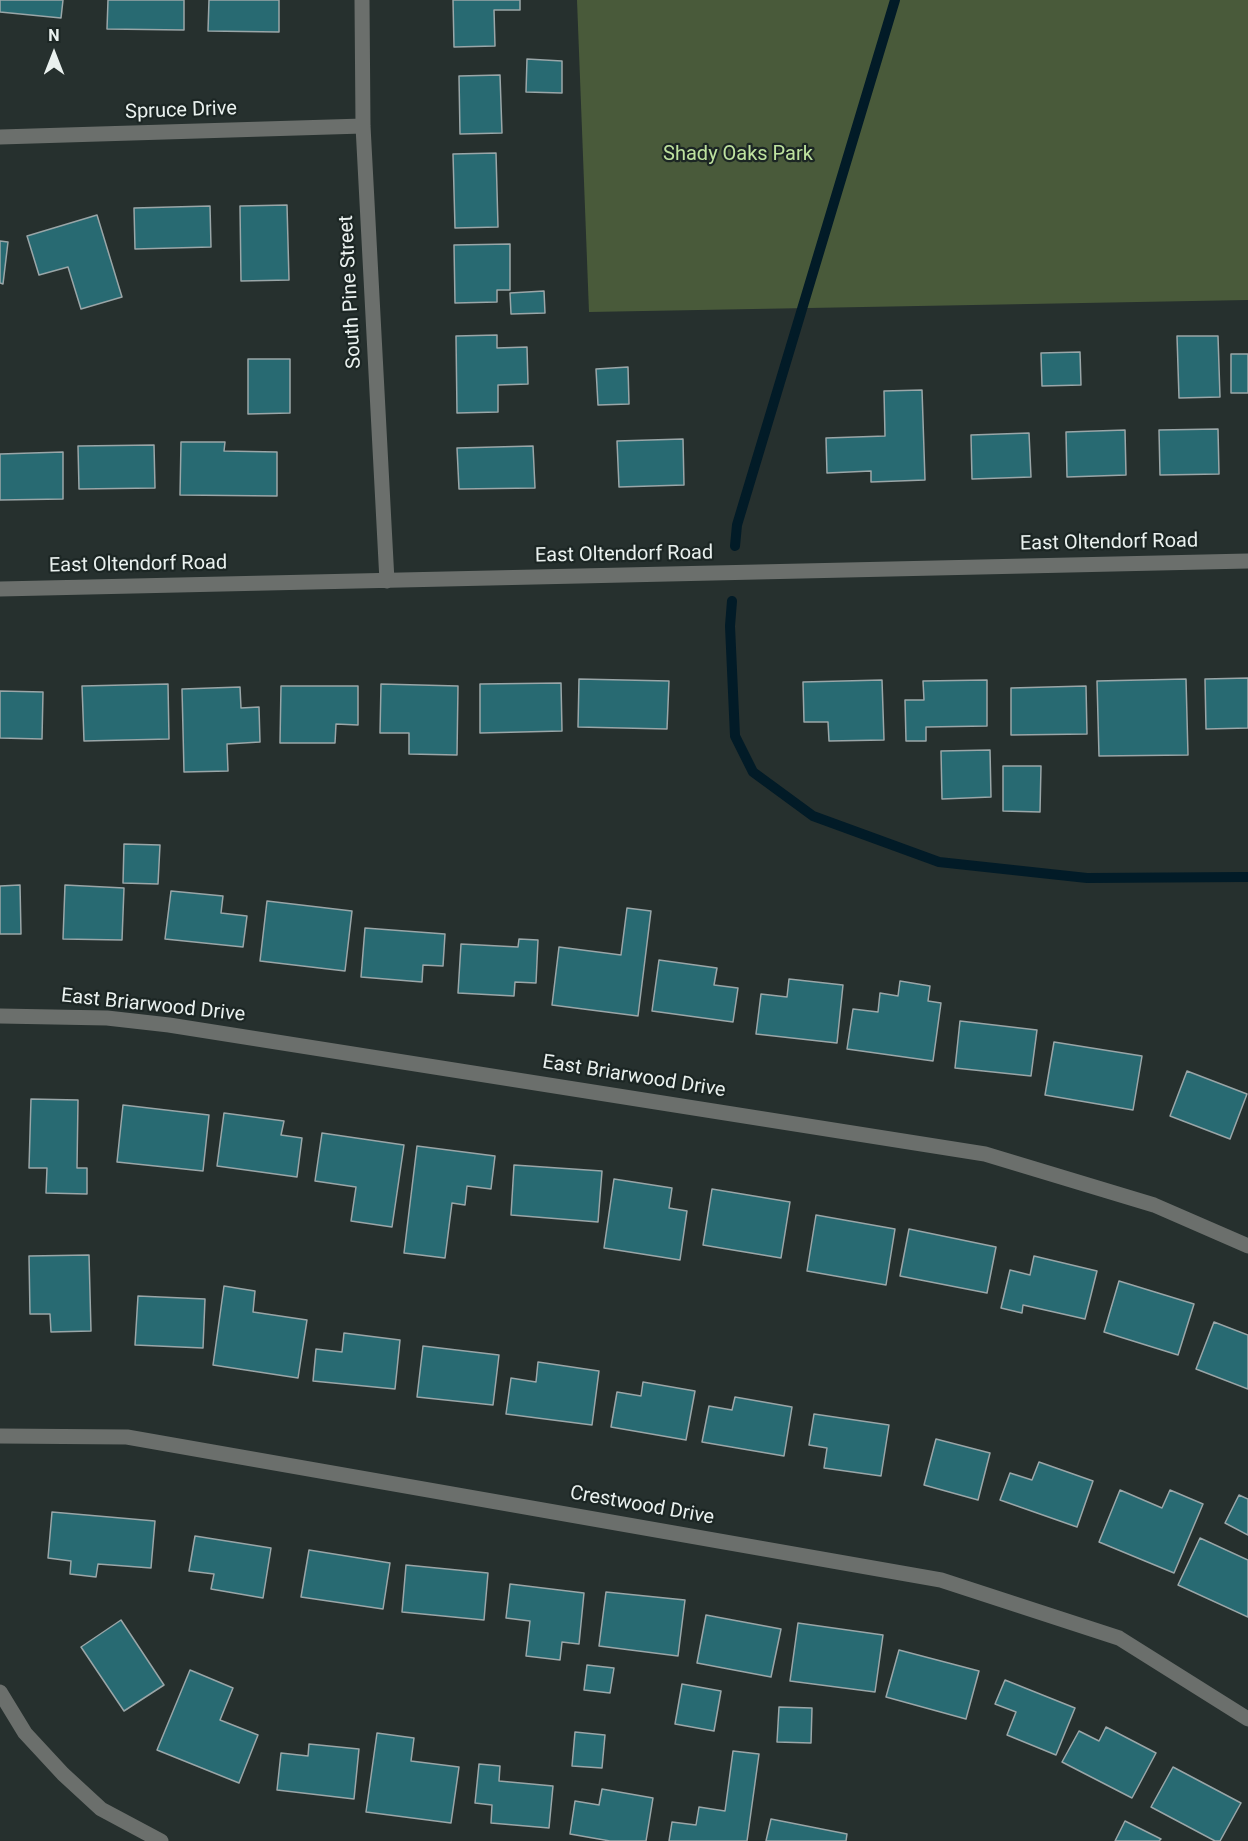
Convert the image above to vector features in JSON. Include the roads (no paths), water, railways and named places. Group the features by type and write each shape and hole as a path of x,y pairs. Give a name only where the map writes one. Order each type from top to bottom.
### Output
{"street":[{"name":"South Pine Street","path":"362,0 363,126 387,581"},
{"name":"Spruce Drive","path":"0,137 363,126"},
{"name":"East Oltendorf Road","path":"0,589 1248,561"},
{"name":"East Briarwood Drive","path":"0,1016 107,1018 169,1025 985,1154 1154,1205 1248,1246"},
{"name":"Crestwood Drive","path":"0,1436 127,1437 941,1580 1119,1638 1248,1719"},
{"path":"0,1692 25,1733 63,1774 101,1809 161,1841"}],"waterway":[{"path":"735,546 737,525 895,0"},
{"path":"732,601 730,626 735,736 753,772 813,816 939,862 1087,878 1248,877"}],"park label":[{"name":"Shady Oaks Park","path":"738,155"}]}
